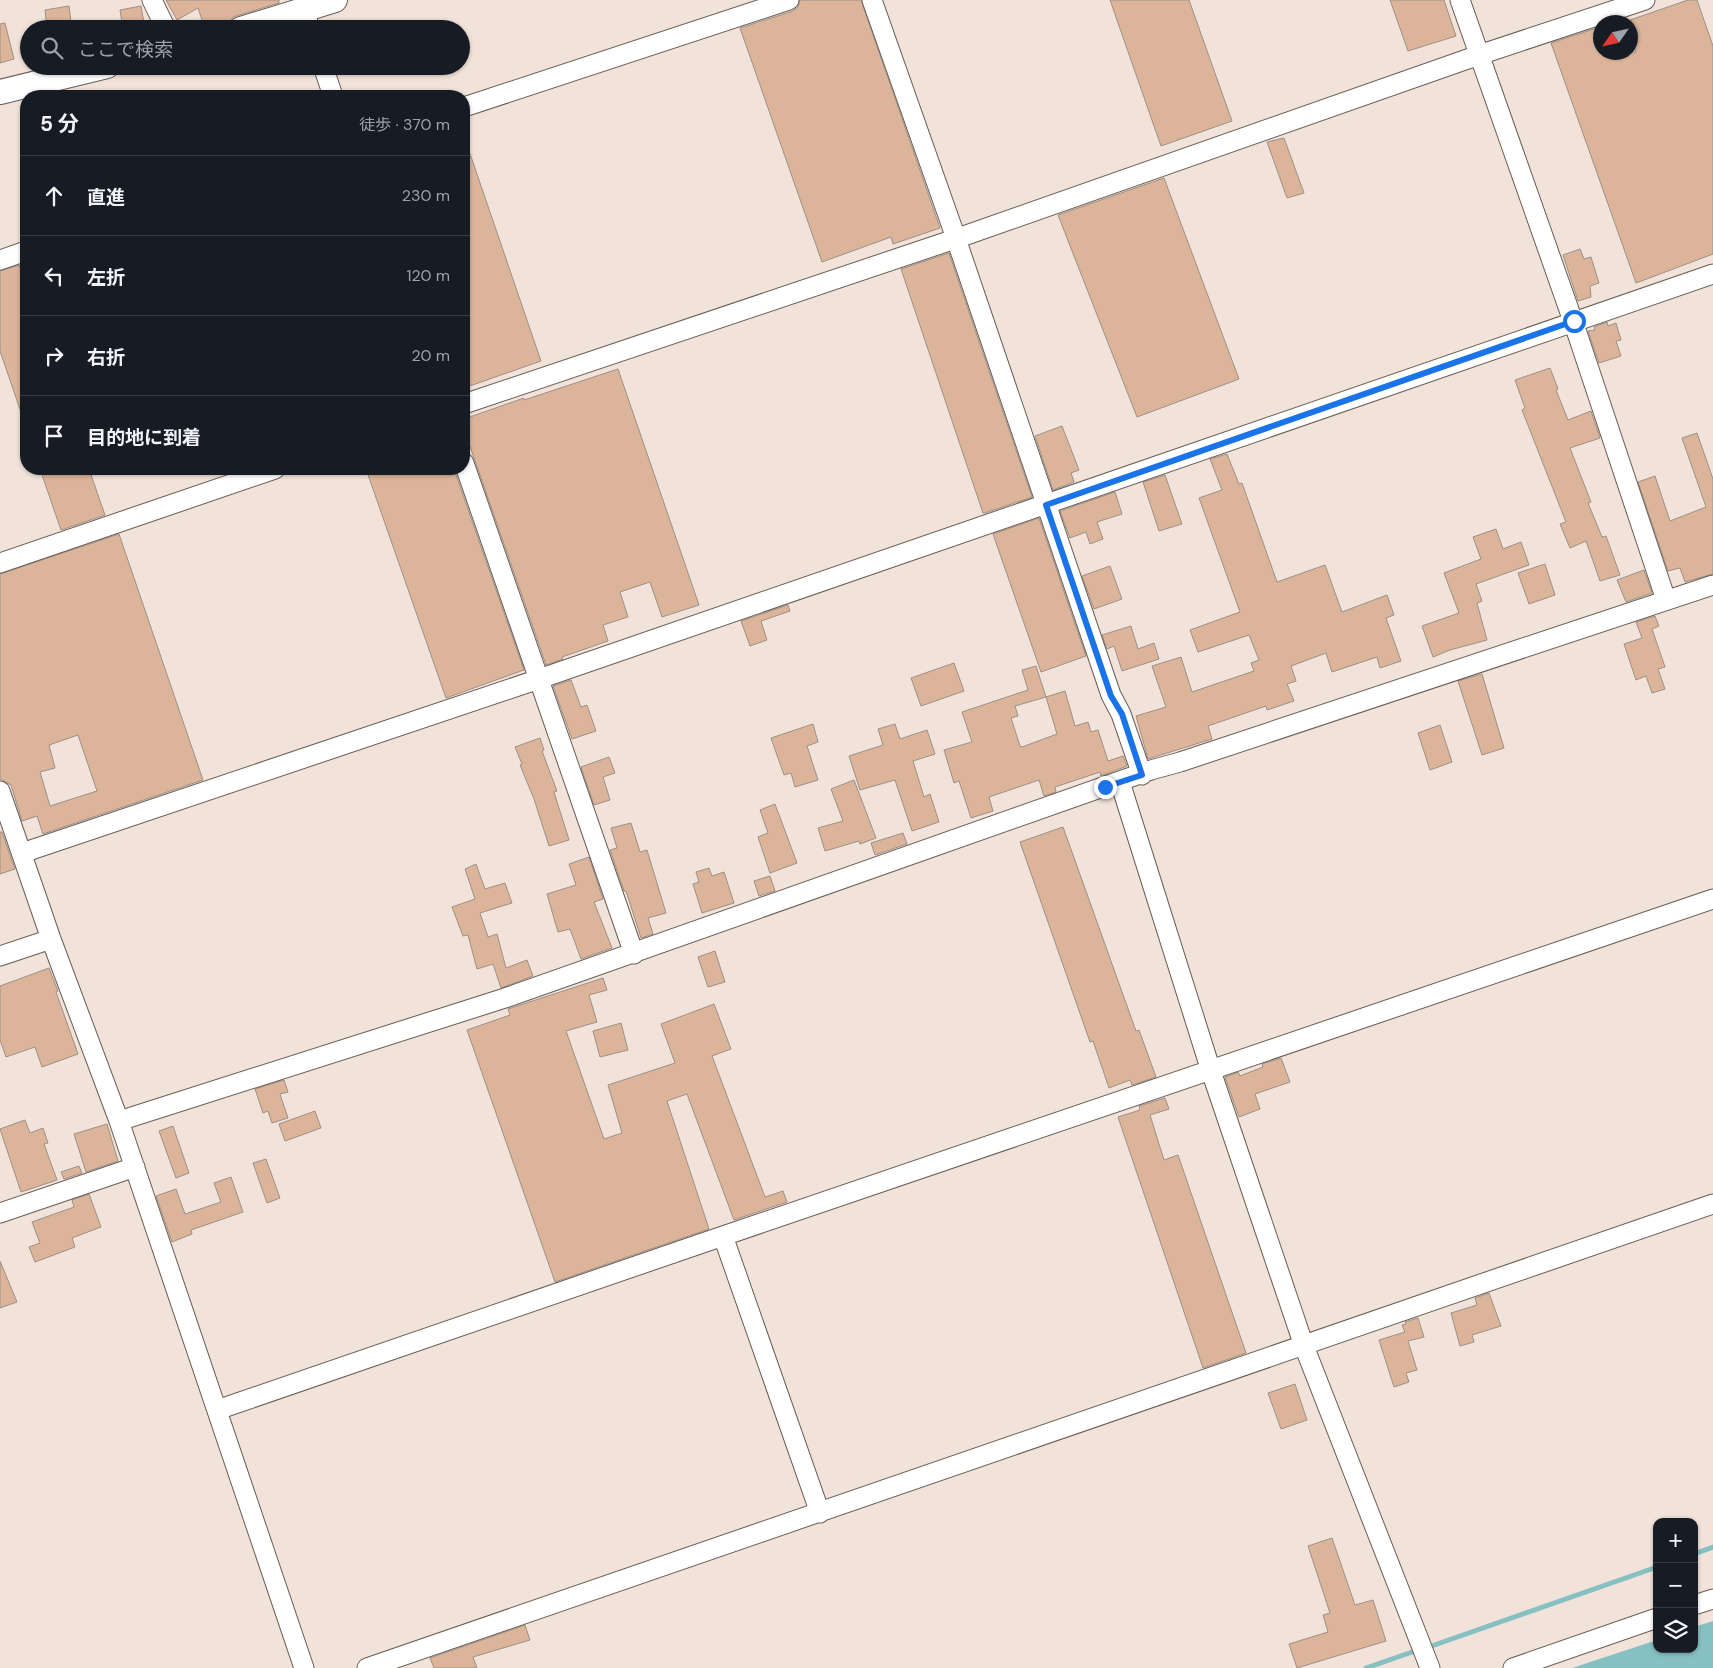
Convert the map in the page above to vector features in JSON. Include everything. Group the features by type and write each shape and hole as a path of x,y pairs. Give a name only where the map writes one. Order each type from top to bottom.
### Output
{"main road":[{"path":"307,19 335,0"},
{"path":"0,92 70,75"}],"street":[{"path":"152,0 162,20"},
{"path":"470,105 789,0"},
{"path":"872,0 1111,696 1122,714 1142,775"},
{"path":"1460,0 1574,321 1666,600"},
{"path":"470,402 955,239 1479,55 1645,0"},
{"path":"326,75 331,90"},
{"path":"0,260 20,253"},
{"path":"22,853 539,679 1713,274"},
{"path":"0,563 257,475"},
{"path":"468,475 634,954"},
{"path":"119,1121 505,998 1120,782 1713,584"},
{"path":"1120,782 1210,1071 1304,1346 1430,1668"},
{"path":"0,791 119,1121 304,1668"},
{"path":"217,1410 1713,899"},
{"path":"0,956 52,939"},
{"path":"0,1213 135,1168"},
{"path":"367,1668 1713,1204"},
{"path":"723,1236 820,1512"},
{"path":"1698,1605 1713,1599"},
{"path":"1513,1668 1653,1619"}],"water":[{"path":"1713,1621 1713,1668 1572,1668 1653,1641 1653,1653 1698,1653 1698,1626"}],"building":[{"path":"166,0 279,0 279,3 233,17 231,20 202,20 198,8 177,20"},
{"path":"800,0 861,0 940,228 893,244 891,237 822,262 740,28 793,11 798,7"},
{"path":"1110,0 1189,0 1232,121 1161,146"},
{"path":"1390,0 1444,0 1456,36 1408,51"},
{"path":"1688,0 1697,0 1713,46 1713,254 1636,283 1551,43 1593,29 1593,60 1638,60 1638,17"},
{"path":"69,6 71,20 46,20 45,10"},
{"path":"141,6 143,20 122,20 120,10"},
{"path":"5,23 14,59 0,63 0,24"},
{"path":"1284,138 1304,193 1287,198 1267,142"},
{"path":"470,154 541,361 470,386"},
{"path":"1164,178 1239,379 1137,417 1058,215"},
{"path":"1580,249 1584,259 1591,257 1599,283 1590,286 1591,297 1578,301 1563,255"},
{"path":"949,253 1032,497 985,513 983,513 901,269"},
{"path":"19,265 20,268 20,409 0,351 0,271"},
{"path":"1607,322 1608,326 1616,323 1621,340 1616,341 1621,356 1599,363 1588,331 1595,330 1594,327"},
{"path":"1550,368 1558,389 1556,390 1568,420 1591,411 1600,438 1570,448 1591,502 1588,503 1602,537 1606,536 1620,575 1600,581 1586,541 1570,548 1560,524 1566,522 1522,410 1525,408 1515,380"},
{"path":"618,369 699,605 662,617 650,582 620,592 628,617 603,625 608,641 562,657 563,659 546,665 470,446 470,417 524,398 524,400"},
{"path":"1062,426 1079,470 1071,473 1074,482 1053,490 1035,436"},
{"path":"1697,433 1713,479 1713,574 1685,582 1680,568 1668,571 1638,482 1655,476 1670,521 1706,507 1682,438"},
{"path":"1227,454 1239,484 1242,483 1277,582 1325,565 1342,612 1387,595 1394,615 1386,618 1401,661 1380,668 1377,657 1332,672 1326,653 1291,666 1296,681 1287,684 1294,701 1267,710 1266,706 1208,726 1212,739 1148,759 1136,716 1166,707 1152,666 1181,657 1192,692 1254,671 1251,663 1259,660 1249,635 1198,652 1190,630 1240,612 1199,498 1222,490 1210,459"},
{"path":"42,475 91,475 105,515 61,530"},
{"path":"368,475 456,475 524,670 446,698"},
{"path":"1165,475 1182,524 1159,531 1143,482"},
{"path":"1115,492 1122,514 1097,522 1103,539 1090,544 1086,532 1070,538 1060,511"},
{"path":"1039,518 1086,656 1041,672 993,534"},
{"path":"1496,529 1503,549 1521,542 1529,565 1476,584 1482,601 1477,603 1487,640 1450,650 1433,657 1422,626 1459,613 1444,573 1481,559 1473,537"},
{"path":"119,534 203,780 43,834 37,816 22,821 11,785 0,779 0,574","holes":["78,735 97,791 50,806 40,772 55,768 49,745"]},
{"path":"1545,564 1555,595 1529,604 1518,573"},
{"path":"1110,566 1122,599 1094,609 1082,576"},
{"path":"1644,570 1652,593 1626,602 1617,580"},
{"path":"788,605 790,611 761,621 767,640 750,646 741,621"},
{"path":"1655,616 1659,626 1652,629 1665,667 1658,669 1665,689 1652,693 1646,676 1636,680 1624,644 1642,638 1636,622"},
{"path":"1131,626 1138,649 1154,643 1159,659 1122,671 1114,646 1107,649 1102,635"},
{"path":"954,663 964,691 921,706 911,678"},
{"path":"1036,666 1046,697 1065,691 1075,726 1088,722 1091,732 1098,730 1108,761 1123,756 1127,766 1101,776 1100,772 1055,787 1056,792 1044,796 1039,780 989,797 993,811 971,818 959,781 954,783 944,750 972,742 962,712 1028,690 1022,670","holes":["1046,697 1057,734 1022,747 1020,746 1011,718 1018,716 1015,706"]},
{"path":"1482,674 1504,748 1482,755 1458,681"},
{"path":"571,680 581,707 587,705 596,731 572,739 553,686"},
{"path":"813,724 818,742 807,746 818,780 795,787 791,773 784,775 771,738"},
{"path":"895,724 900,739 927,730 935,754 913,761 924,797 930,794 939,822 912,831 895,780 860,790 849,756 883,745 878,729"},
{"path":"1440,725 1452,762 1430,770 1418,733"},
{"path":"540,738 544,750 542,751 557,791 554,792 569,840 549,846 515,747"},
{"path":"609,757 615,773 603,777 610,800 594,805 581,767"},
{"path":"854,780 876,838 860,844 859,841 825,851 818,828 843,821 831,789"},
{"path":"775,804 797,863 770,873 758,837 768,833 760,810"},
{"path":"631,823 640,852 647,850 666,913 648,918 653,934 641,938 610,850 617,848 611,828"},
{"path":"1063,827 1136,1031 1139,1030 1156,1077 1132,1085 1130,1080 1109,1088 1093,1041 1090,1042 1020,842"},
{"path":"0,832 2,832 15,869 0,874"},
{"path":"903,833 907,844 875,855 871,843"},
{"path":"589,857 603,899 594,902 612,948 581,959 570,929 558,932 547,894 576,885 569,864"},
{"path":"476,864 485,889 505,883 512,903 480,913 488,937 497,934 506,968 527,960 533,976 501,988 493,964 477,969 468,935 463,936 452,907 475,899 465,869"},
{"path":"709,868 712,876 724,872 734,903 702,913 693,884 699,882 696,872"},
{"path":"770,876 775,891 759,896 754,881"},
{"path":"715,951 725,982 708,987 698,957"},
{"path":"49,968 78,1054 42,1067 35,1047 6,1057 0,1040 0,986"},
{"path":"603,978 607,990 589,995 597,1022 566,1031 604,1139 622,1133 608,1085 675,1063 661,1024 714,1004 731,1049 712,1056 765,1197 783,1191 787,1202 734,1220 687,1094 667,1101 709,1229 555,1282 467,1030 510,1015 508,1009"},
{"path":"621,1023 628,1050 600,1057 593,1031"},
{"path":"1281,1058 1290,1082 1255,1094 1260,1109 1239,1117 1225,1077 1238,1072 1240,1076 1263,1067 1262,1064"},
{"path":"284,1080 288,1092 280,1094 288,1118 272,1123 268,1111 263,1113 255,1089"},
{"path":"1165,1098 1169,1109 1150,1115 1164,1160 1178,1155 1246,1353 1203,1368 1118,1117 1140,1110 1139,1106"},
{"path":"315,1111 321,1128 285,1141 279,1124"},
{"path":"25,1120 30,1133 43,1128 48,1143 44,1144 57,1180 21,1192 0,1129"},
{"path":"107,1124 118,1161 86,1172 74,1134"},
{"path":"173,1126 189,1173 176,1178 159,1131"},
{"path":"266,1159 280,1198 267,1203 253,1163"},
{"path":"79,1166 82,1173 64,1179 61,1172"},
{"path":"231,1177 243,1212 191,1230 192,1234 172,1242 156,1196 176,1189 185,1214 221,1202 214,1183"},
{"path":"89,1194 101,1227 72,1238 75,1247 35,1262 29,1247 40,1243 32,1222 74,1207 72,1200"},
{"path":"0,1261 17,1302 0,1308"},
{"path":"1489,1293 1501,1326 1472,1335 1474,1342 1460,1346 1451,1313 1477,1305 1475,1298"},
{"path":"1418,1318 1424,1337 1408,1341 1417,1370 1406,1373 1409,1382 1394,1387 1379,1340 1405,1332 1402,1325 1406,1324 1405,1322"},
{"path":"1295,1384 1307,1420 1281,1429 1268,1393"},
{"path":"1332,1538 1355,1605 1373,1600 1386,1641 1297,1668 1289,1644 1328,1632 1323,1615 1330,1613 1308,1546"},
{"path":"525,1625 530,1640 473,1657 477,1668 434,1668 430,1658"}],"waterway":[{"path":"1698,1553 1713,1547"},
{"path":"1426,1648 1653,1568"},
{"path":"1366,1668 1418,1650"}],"route":[{"path":"1105,787 1142,775 1122,714 1111,696 1046,505 1574,321"}]}
